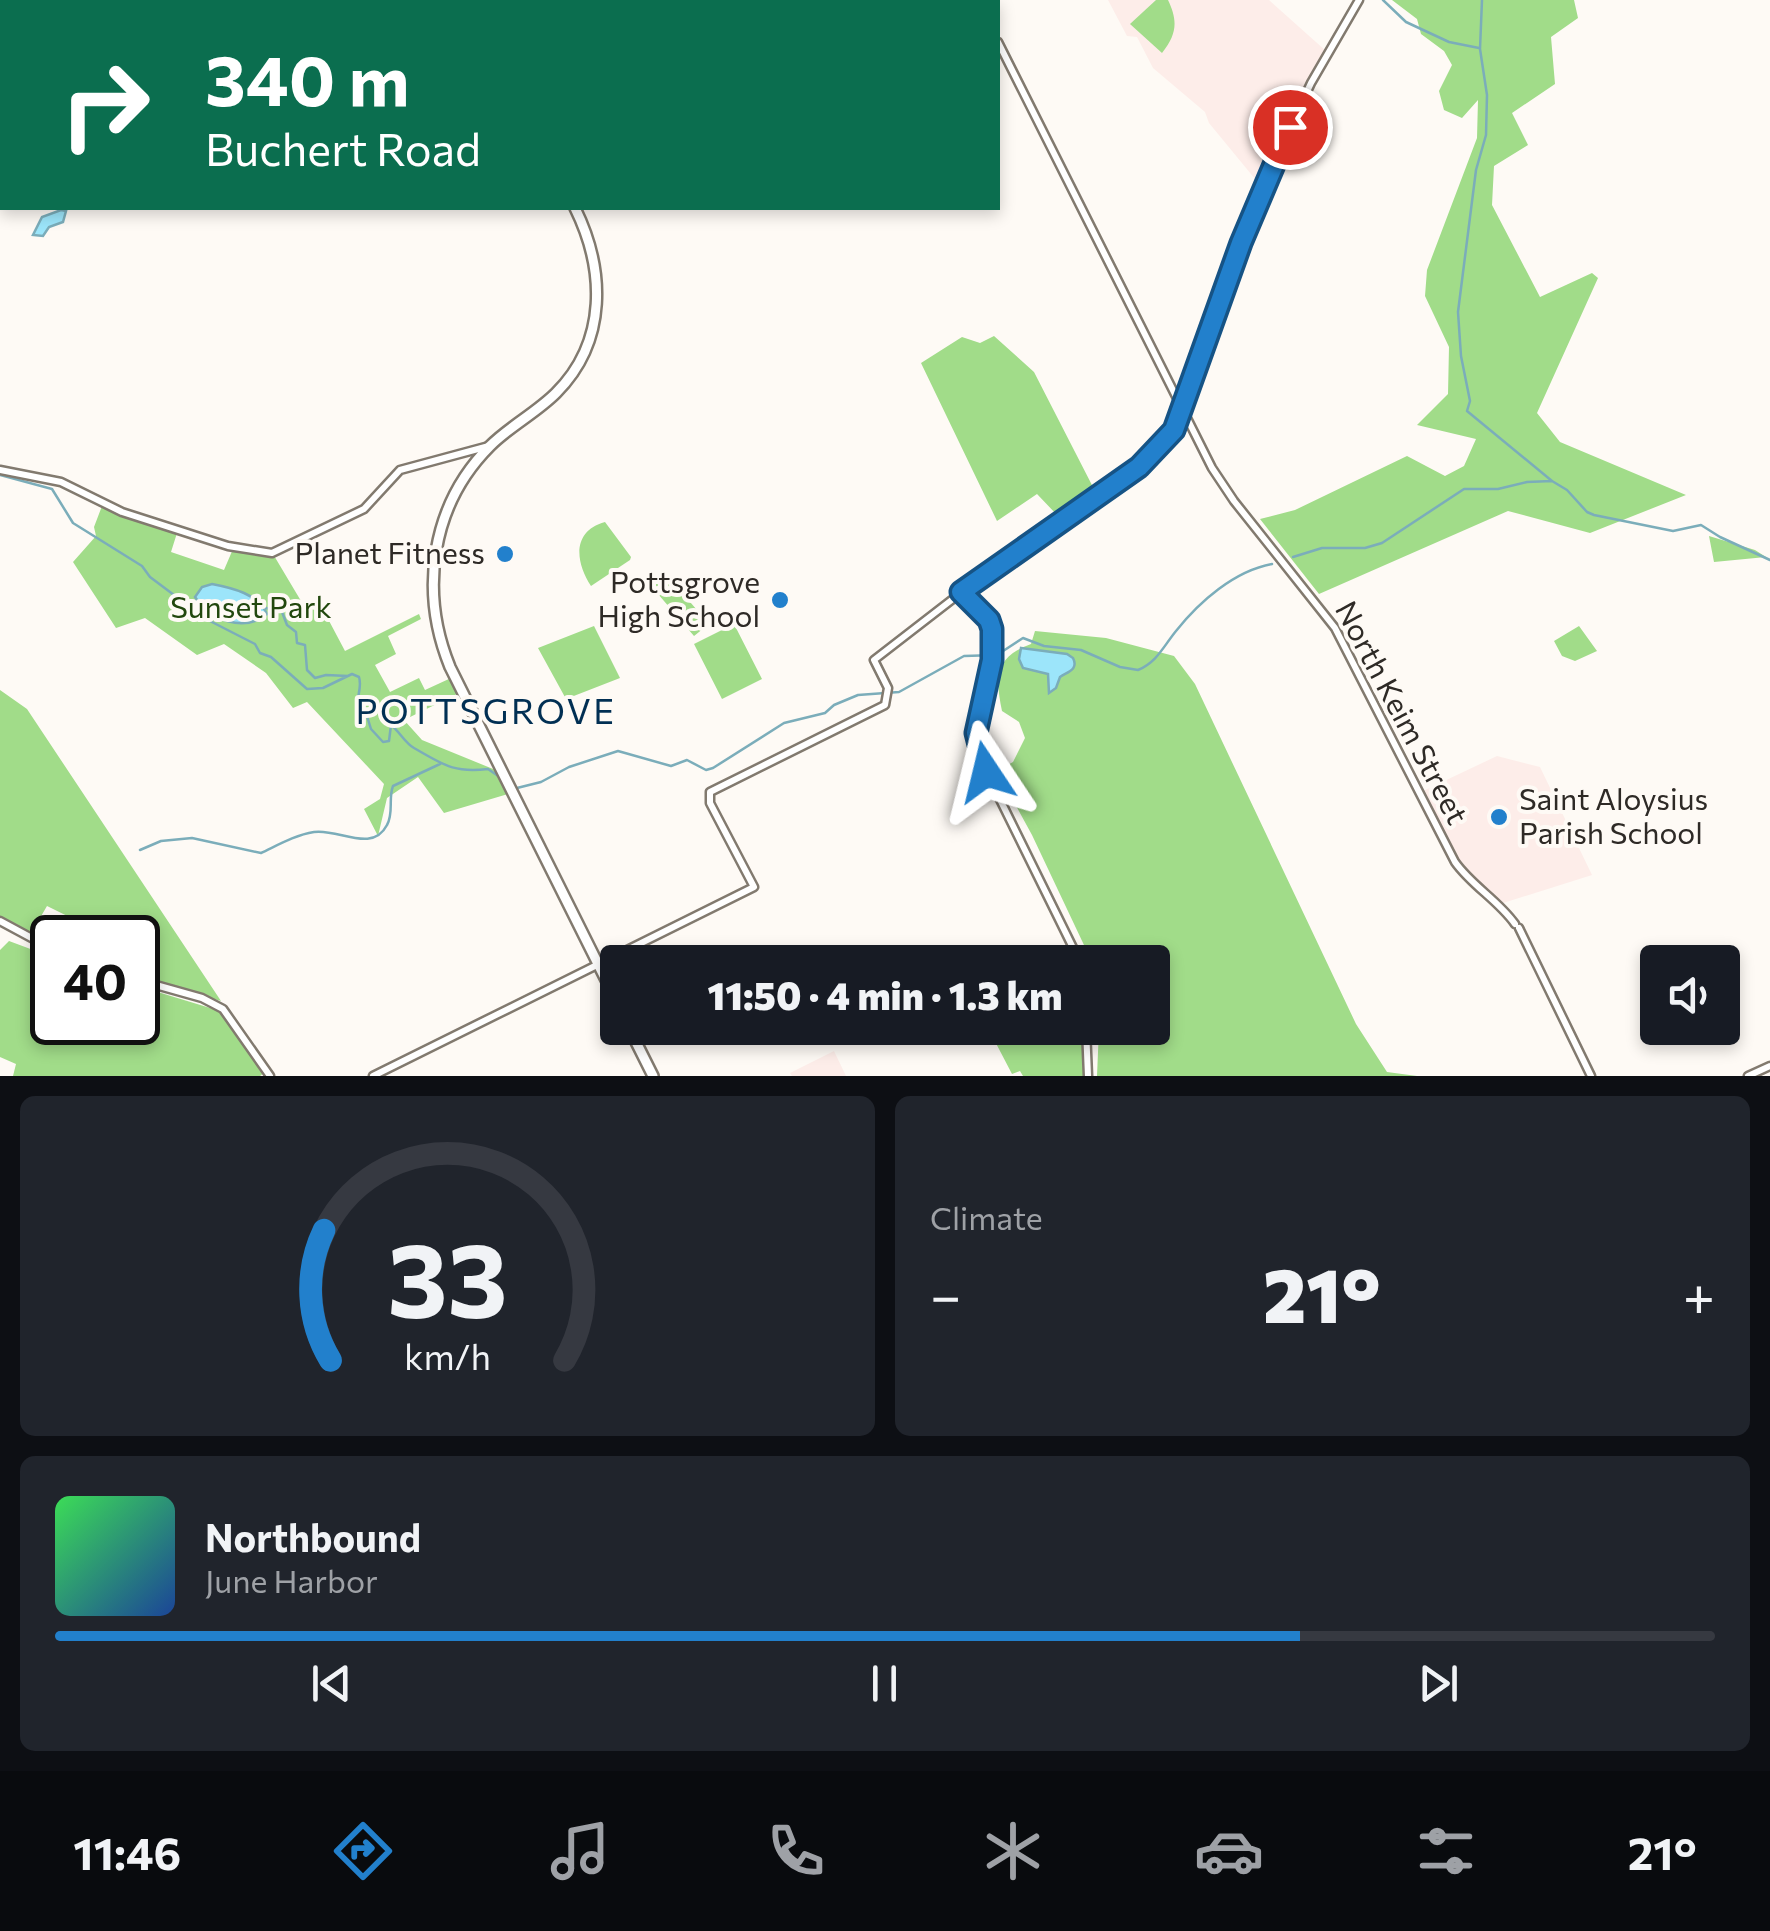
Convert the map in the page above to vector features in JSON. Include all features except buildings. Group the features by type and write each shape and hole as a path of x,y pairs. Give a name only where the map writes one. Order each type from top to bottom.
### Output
{"main road":[{"path":"576,210 588,236 597,274 597,310 590,338 560,390 490,446 468,472 447,510 436,545 432,596 445,654 600,969"},
{"path":"638,1045 653,1076"}],"street":[{"path":"373,1076 754,887 708,797 716,788 885,705 888,692 874,660 961,592 1144,463 1174,430 1269,173 1311,83 1359,0"},
{"name":"North Keim Street","path":"1000,46 1218,478 1335,628 1455,862 1474,884 1503,907 1517,926 1591,1076"},
{"path":"0,470 61,482 122,512 258,553 286,548 364,509 396,474 409,466 490,446"},
{"path":"961,592 989,620 992,656 976,733 982,760 1072,945"},
{"path":"0,920 30,937"},
{"path":"160,987 218,1006 235,1023 270,1076"},
{"path":"1087,1045 1088,1076"},
{"path":"1748,1076 1770,1066"}],"shaded area":[{"path":"1108,0 1269,0 1326,51 1260,185 1209,123 1205,112 1153,68 1137,37 1127,36"},
{"name":"Saint Aloysius Parish School","path":"1497,756 1540,767 1592,875 1503,903 1459,864 1421,792"},
{"path":"834,1051 846,1076 790,1073"}],"green space":[{"path":"1156,0 1168,0 1174,21 1171,40 1162,53 1130,24"},
{"path":"1392,0 1574,0 1578,18 1551,37 1555,84 1512,113 1528,145 1494,166 1492,205 1540,297 1592,273 1598,278 1537,413 1560,442 1686,495 1590,533 1508,511 1319,594 1260,519 1295,510 1407,456 1445,476 1464,466 1476,439 1417,425 1448,394 1449,347 1425,296 1427,270 1477,138 1478,100 1462,118 1444,110 1439,91 1452,65 1444,51 1421,34 1417,19"},
{"path":"994,336 1034,372 1095,491 1058,516 1037,494 997,521 921,363 962,337 980,343"},
{"name":"Sunset Park","path":"102,506 177,533 171,552 224,570 233,549 254,555 273,554 304,606 318,600 345,651 419,614 421,619 388,636 396,654 375,665 390,692 419,678 425,690 451,678 459,693 404,720 422,740 498,771 508,794 444,813 418,777 387,798 378,836 364,809 380,799 384,784 307,702 293,708 266,673 224,644 197,655 145,618 116,628 73,562 96,536 94,527"},
{"path":"605,522 631,557 591,586 582,567 580,548 587,532"},
{"path":"1709,536 1755,550 1766,557 1714,562"},
{"path":"666,574 709,624 694,636 652,587"},
{"path":"734,624 762,679 722,699 694,644"},
{"path":"594,626 620,678 566,699 538,648"},
{"path":"1579,626 1597,651 1575,661 1562,656 1554,641"},
{"path":"1035,631 1106,638 1174,656 1195,684 1356,1024 1387,1072 1417,1076 1097,1076 1098,1045 1170,1045 1170,945 1084,945 997,771 1013,762 1025,738 1019,722 1002,711 1000,670 1010,655 1031,644"},
{"path":"0,690 27,709 221,1001 160,983 160,915 65,915 47,906 42,915 30,915 30,935 0,918"},
{"path":"9,941 30,949 30,1045 160,1045 160,993 220,1011 264,1073 13,1076 16,1064 0,1057 0,950"},
{"path":"997,1045 1084,1045 1085,1076 1023,1076 1020,1071 1012,1074"}],"water":[{"path":"66,211 63,222 49,227 43,236 33,235 42,217"},
{"path":"212,584 251,597 267,614 248,623 218,617 195,597 202,587"},
{"path":"1021,648 1067,654 1074,665 1049,693 1048,674 1023,668 1019,659"}],"waterway":[{"path":"1383,0 1406,22 1449,42 1479,48"},
{"path":"1482,0 1480,49 1487,95 1486,135 1476,170 1458,312 1470,401 1467,411 1552,481"},
{"path":"0,475 52,489 73,523 142,566 150,577 206,619 255,644 260,653 271,657 307,689 323,688 352,674 359,677 359,711 366,713 371,729 383,742 389,741 391,725 411,746 441,763 457,769 488,769 501,778"},
{"path":"1293,557 1322,548 1365,548 1382,543 1464,489 1498,489 1552,481 1594,515 1673,531 1701,525 1770,560"},
{"path":"517,788 618,751 671,766 687,760 706,770 713,768 784,723 825,713 858,695 899,692 964,656 997,655 1023,638 1044,646 1081,650 1120,667 1138,670 1155,658 1185,620 1218,589 1244,573 1272,564"},
{"path":"266,608 282,612 287,625 296,632 297,643 305,645 307,670 315,678 348,676"},
{"path":"140,850 161,841 192,838 261,853 314,832 373,838 389,820 393,786 440,764"}],"place":[{"name":"Planet Fitness","path":"505,554"},
{"name":"Pottsgrove High School","path":"780,600"},
{"name":"Saint Aloysius Parish School","path":"1499,817"}],"district":[{"name":"POTTSGROVE","path":"486,712"}],"route":[{"path":"986,772 976,733 992,660 992,629 989,620 961,592 1139,467 1174,430 1241,243 1290,127"}]}
